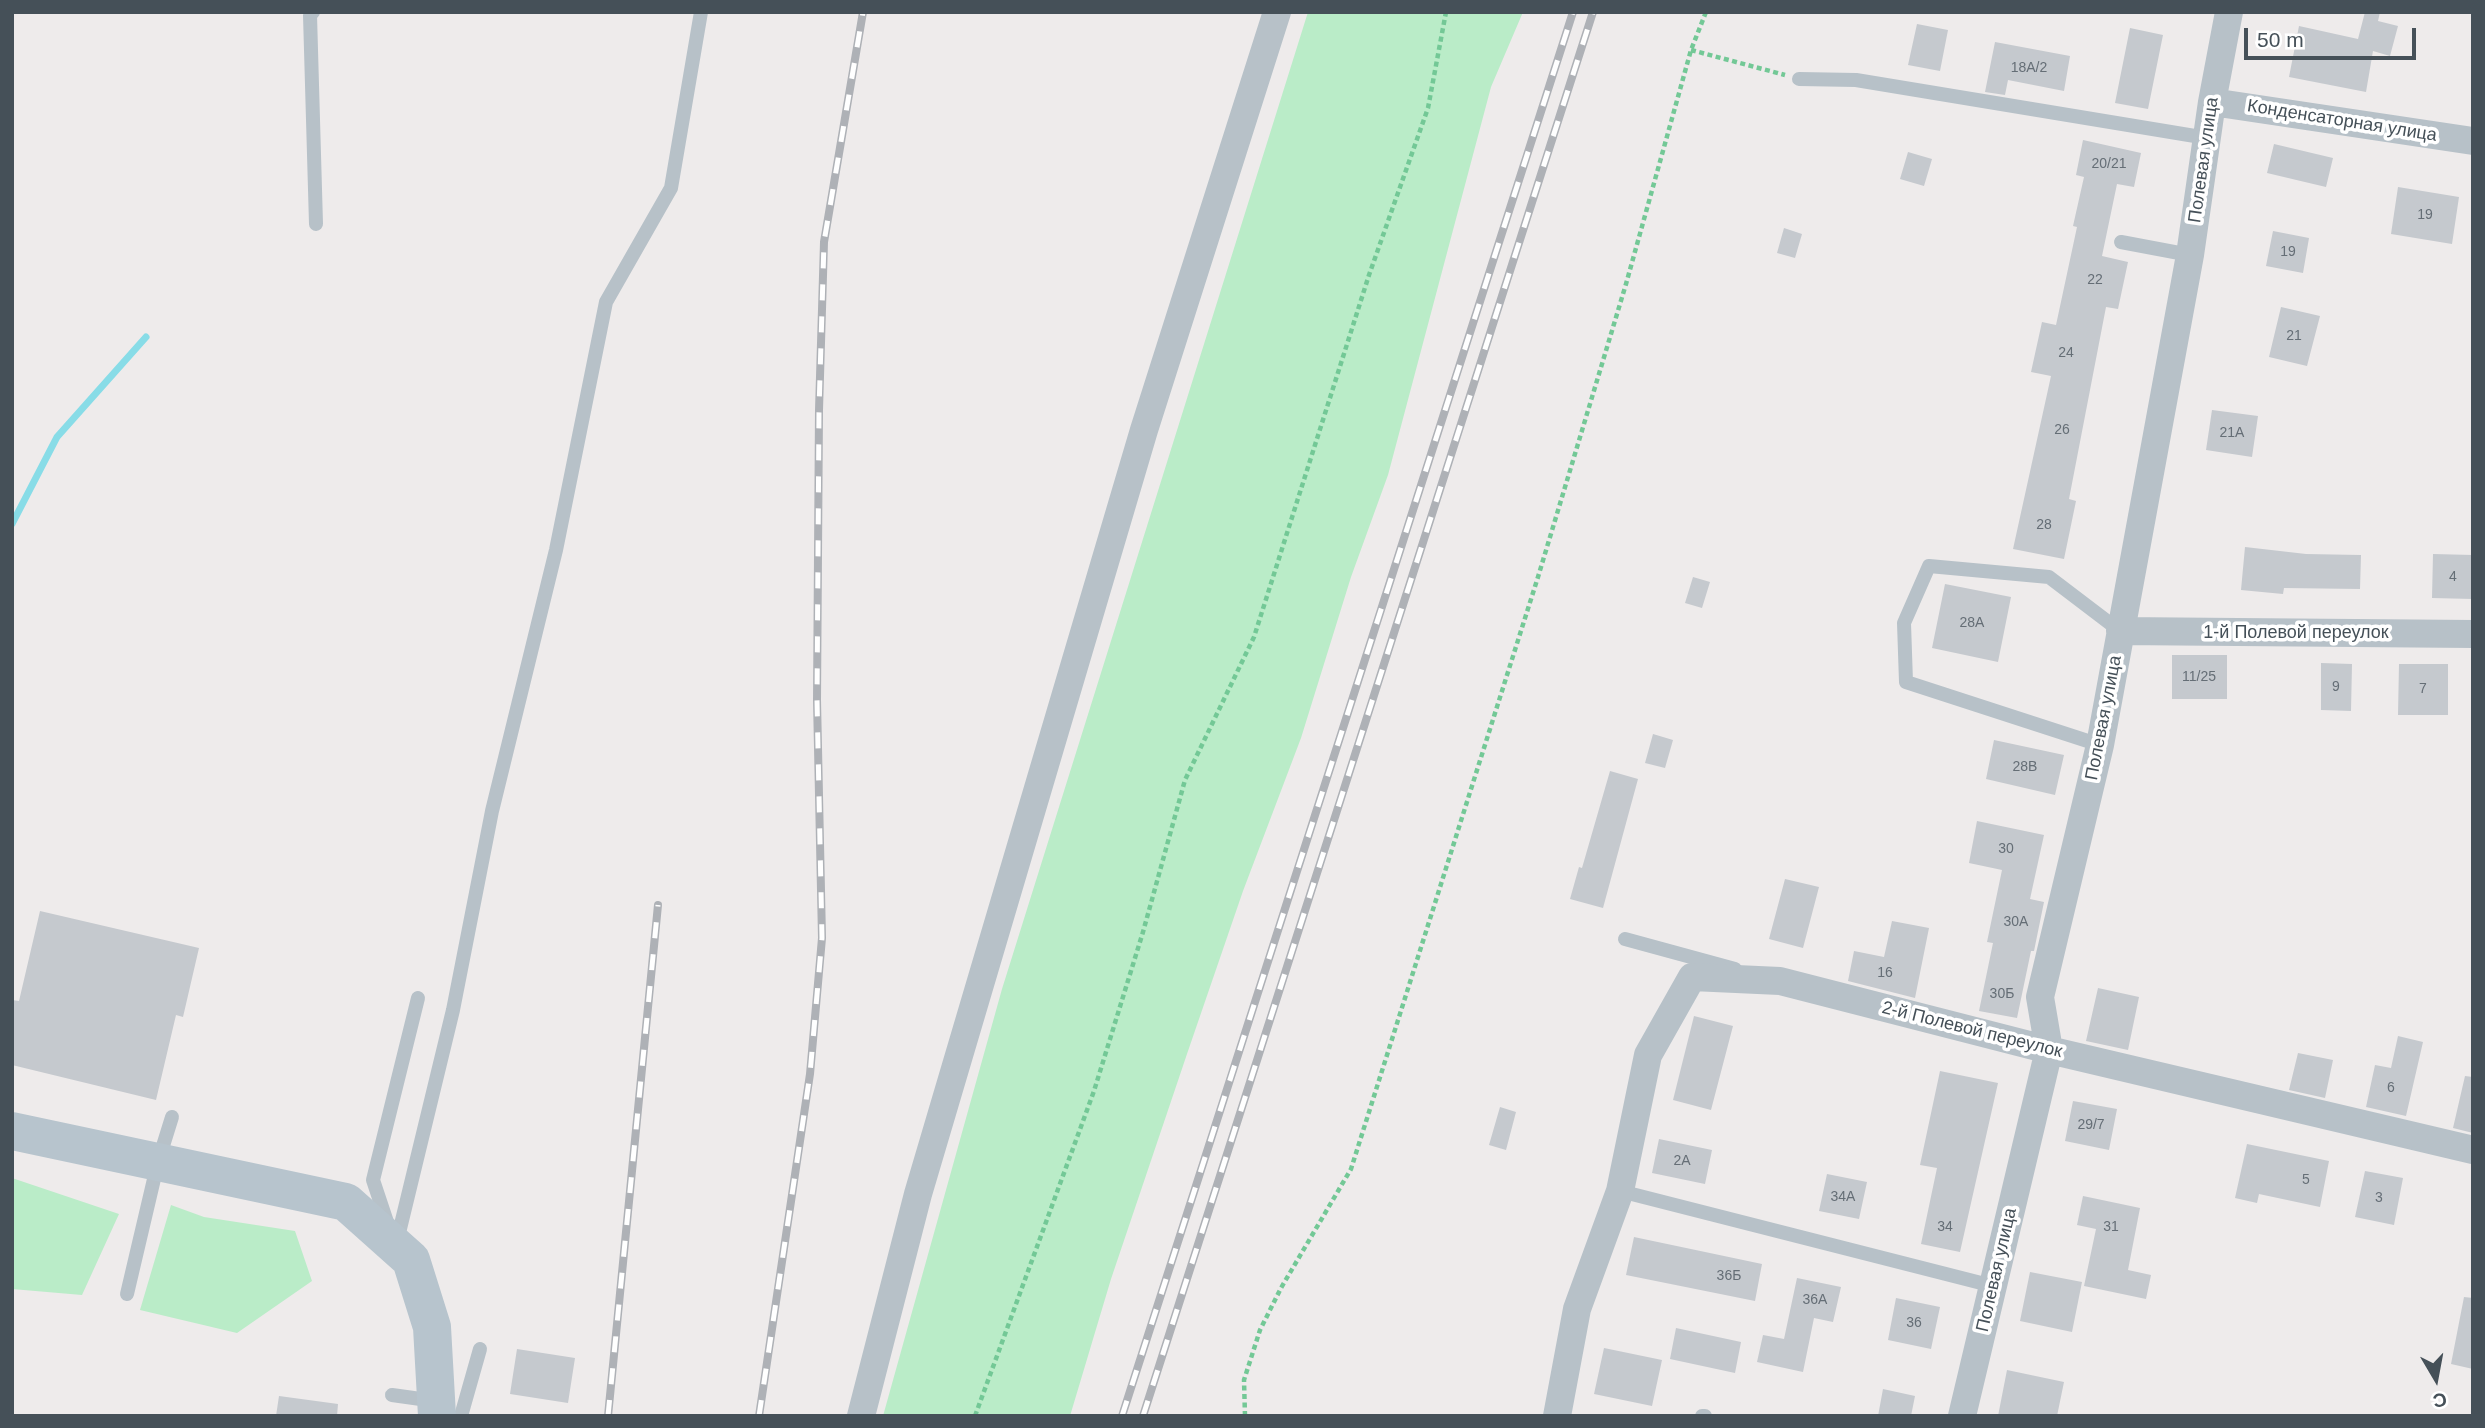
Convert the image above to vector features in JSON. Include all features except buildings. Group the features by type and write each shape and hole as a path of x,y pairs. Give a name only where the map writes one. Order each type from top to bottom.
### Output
{"street":[{"path":"861,1416 930,1153 1144,430 1277,12"},
{"name":"Полевая улица","path":"1962,1416 2049,1050 2040,996 2100,745 2190,254 2212,102 2229,12"},
{"name":"Конденсаторная улица","path":"2212,102 2473,141"},
{"name":"1-й Полевой переулок","path":"2120,631 2473,634"},
{"name":"2-й Полевой переулок","path":"1620,1191 1648,1055 1692,976 1780,981 2049,1050 2473,1150"},
{"path":"12,1131 345,1202 411,1260 432,1327 445,1411"},
{"path":"1557,1416 1577,1309 1620,1191"}],"lane":[{"path":"313,12 310,15 316,224"},
{"path":"396,1246 453,1010 492,811 556,550 606,302 671,188 701,12"},
{"path":"1799,79 1856,80 2207,138"},
{"path":"2121,242 2190,254"},
{"path":"2100,745 1906,682 1904,623 1928,566 2049,576 2120,631"},
{"path":"1625,939 1780,981"},
{"path":"396,1246 373,1180 418,998"},
{"path":"127,1294 158,1162 172,1117"},
{"path":"1620,1191 1993,1286"},
{"path":"391,1395 445,1411 480,1349"}],"path":[{"path":"975,1416 1094,1091 1143,932 1185,780 1254,637 1369,275 1428,108 1446,12"},
{"path":"1245,1416 1244,1380 1260,1330 1281,1288 1351,1169 1606,351 1691,50 1706,12"},
{"path":"1691,50 1799,79"}],"green space":[{"path":"1308,12 1523,12 1491,87 1388,475 1351,577 1301,738 1243,891 1188,1051 1111,1279 1070,1416 883,1416 1002,989"},
{"path":"12,1178 119,1214 82,1295 12,1289"},
{"path":"171,1205 204,1217 295,1231 312,1281 237,1333 140,1310"}],"waterway":[{"path":"12,524 57,437 146,337"}],"railway":[{"path":"759,1416 810,1074 822,938 817,700 819,410 824,242 863,12"},
{"path":"1122,1416 1573,12"},
{"path":"1143,1416 1593,12"},
{"path":"608,1416 658,905"}]}
